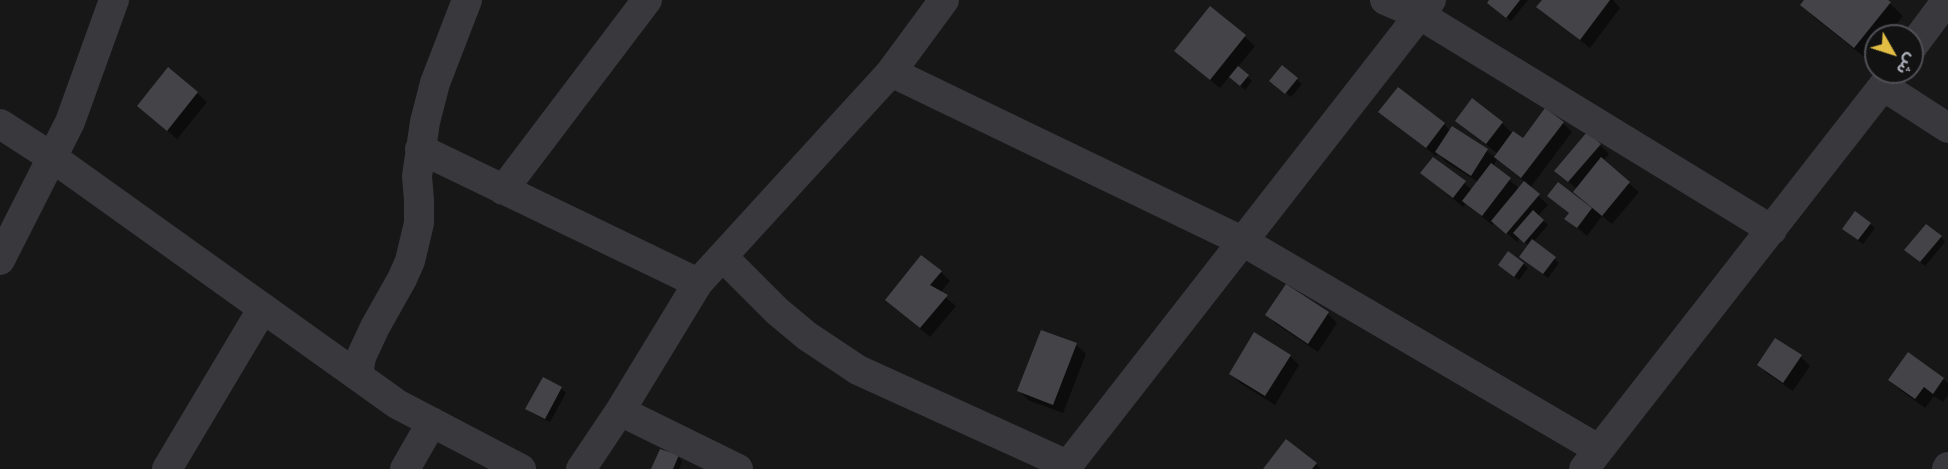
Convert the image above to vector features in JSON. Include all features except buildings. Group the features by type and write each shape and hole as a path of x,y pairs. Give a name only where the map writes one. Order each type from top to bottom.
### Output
{"street":[{"path":"0,260 70,122 114,0"},
{"path":"358,376 361,357 402,279 415,243 419,224 417,176 420,149 435,83 467,0"},
{"path":"503,190 647,0"},
{"path":"581,469 620,411 699,283 891,72 944,0"},
{"path":"1385,0 1426,7 1772,230"},
{"path":"1924,25 1936,3"},
{"path":"723,257 777,311 807,336 858,370 1075,465 1426,7"},
{"path":"891,72 1244,242 1591,459 1885,84"},
{"path":"1895,84 1948,128"},
{"path":"0,124 53,158 397,404 521,469"},
{"path":"420,149 699,283"},
{"path":"167,469 263,308"},
{"path":"620,411 738,469"},
{"path":"405,469 432,422"}]}
